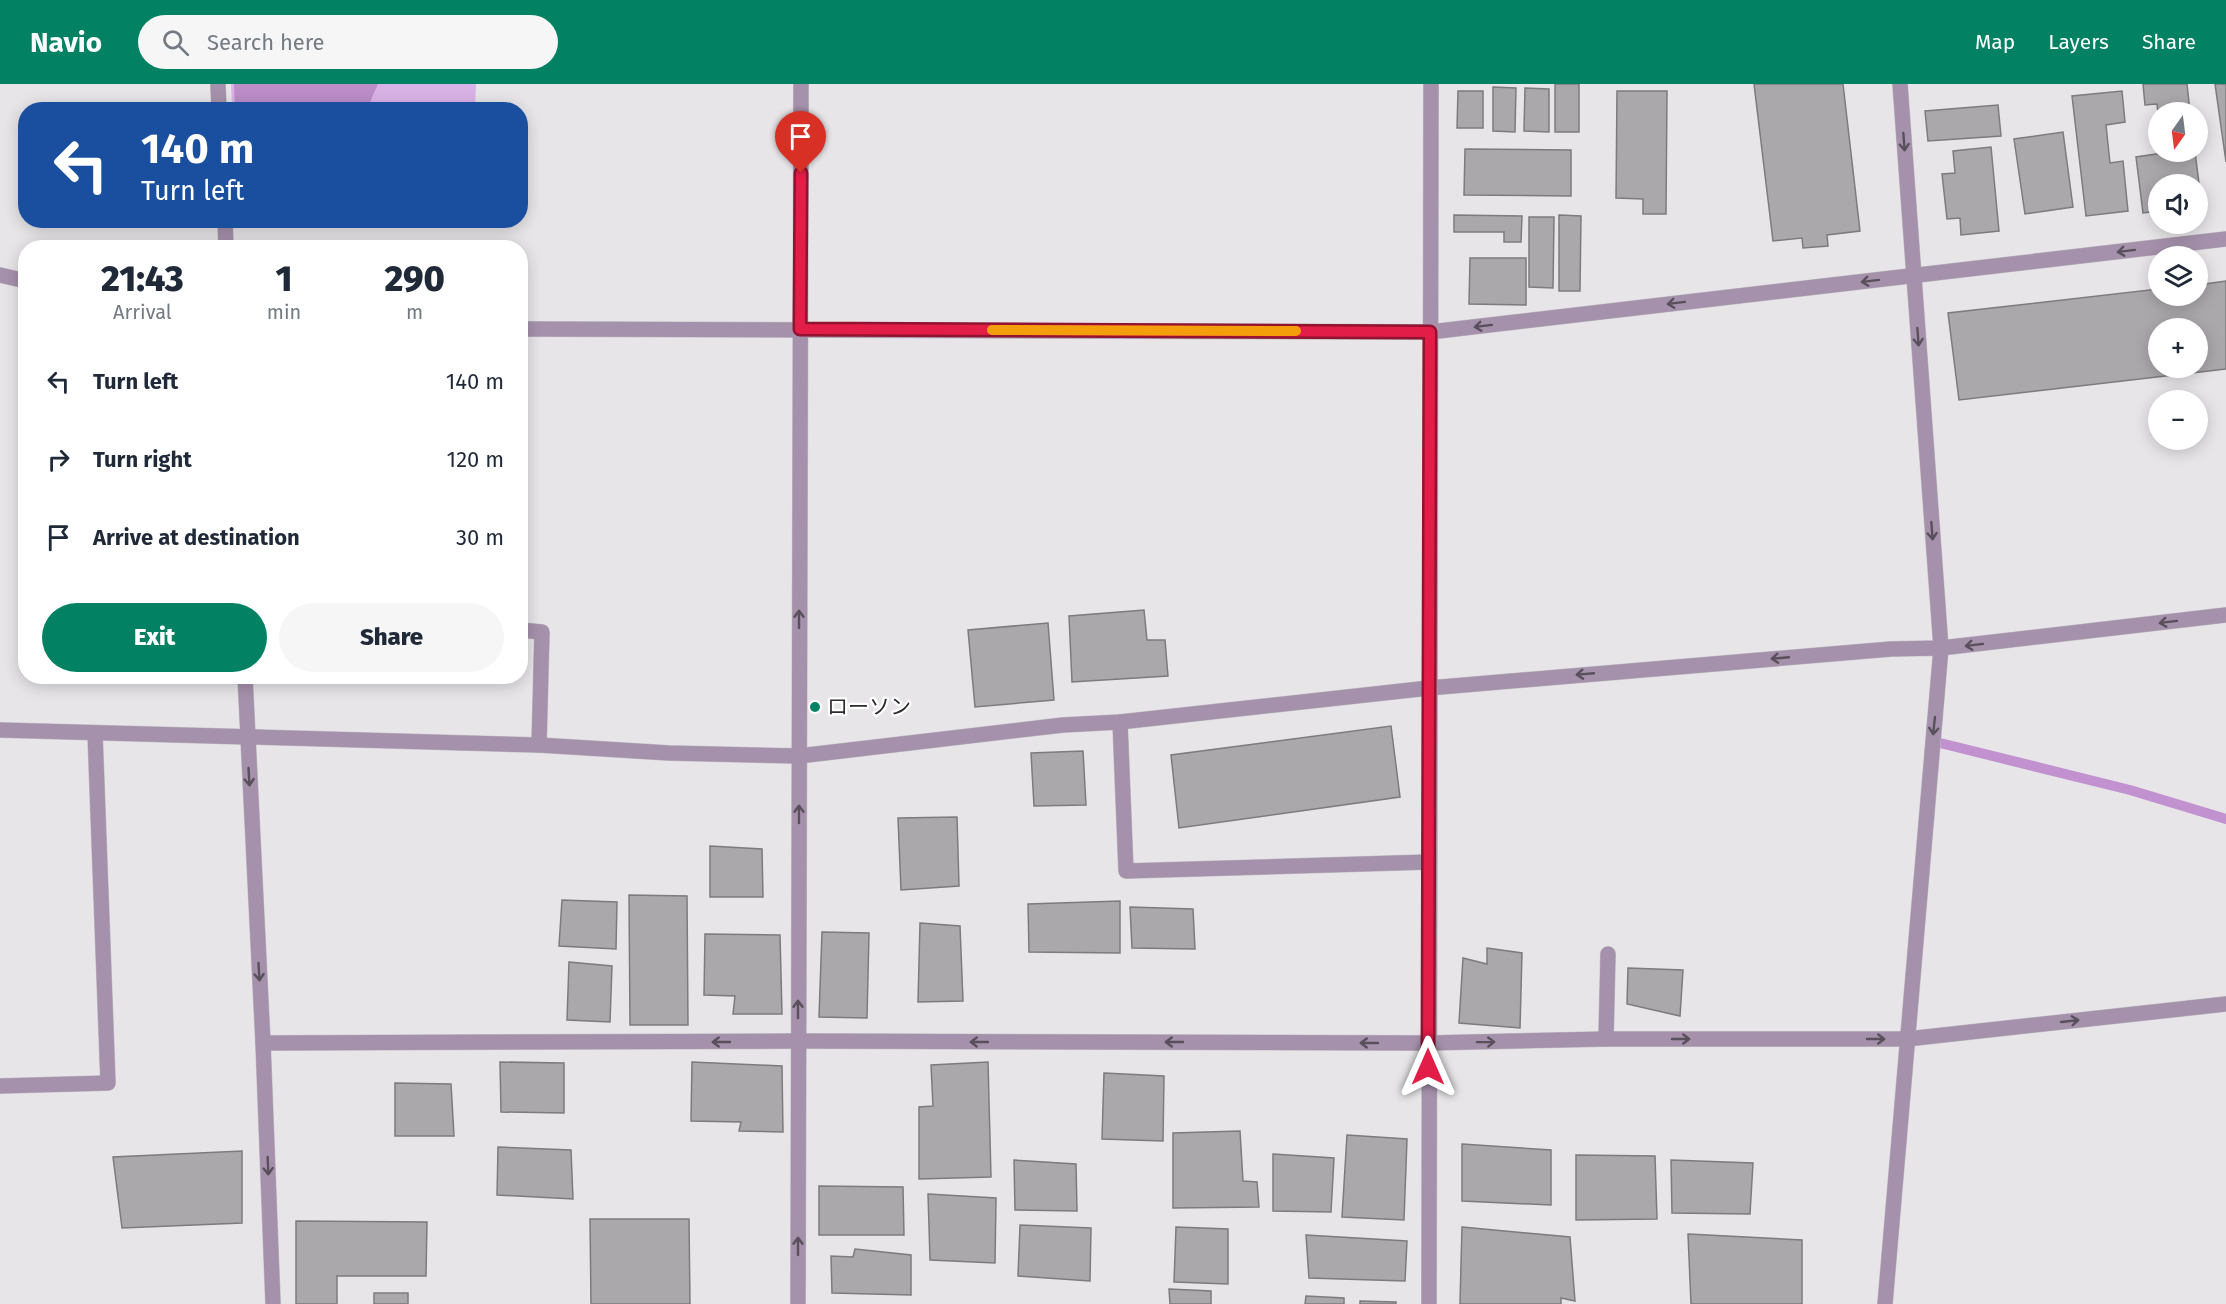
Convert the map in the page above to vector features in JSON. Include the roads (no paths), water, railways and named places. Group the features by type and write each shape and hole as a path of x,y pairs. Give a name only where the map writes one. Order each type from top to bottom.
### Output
{"street":[{"path":"218,84 219,102"},
{"path":"798,1304 801,84"},
{"path":"1429,1304 1431,84"},
{"path":"1885,1304 1941,648 1900,84"},
{"path":"528,329 1430,332 2226,239"},
{"path":"0,275 18,279"},
{"path":"0,730 539,745 669,753 800,756 1063,725 1120,722 1429,688 1891,649 1941,648 2226,615"},
{"path":"528,631 542,632 539,745"},
{"path":"245,684 273,1304"},
{"path":"1120,722 1126,871 1429,862"},
{"path":"0,1086 108,1083 95,733"},
{"path":"1606,1039 1608,954"},
{"path":"263,1043 798,1041 1428,1043 1606,1039 1907,1039 2226,1004"}],"waterway":[{"path":"1932,741 2130,790 2226,819"}],"place":[{"name":"ローソン","path":"815,707"}]}
